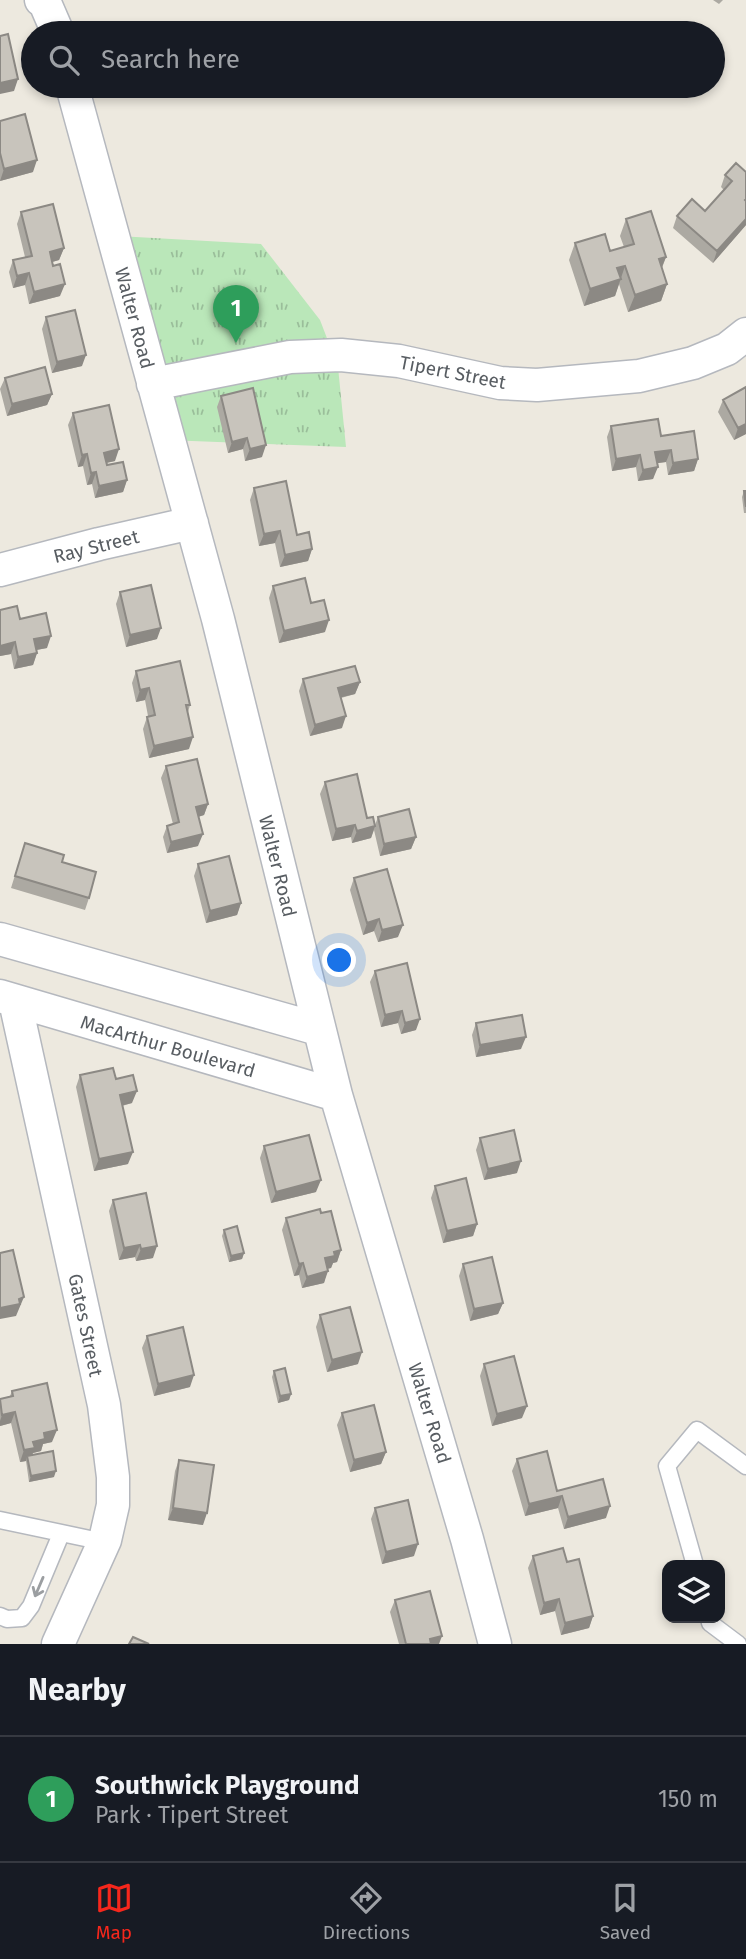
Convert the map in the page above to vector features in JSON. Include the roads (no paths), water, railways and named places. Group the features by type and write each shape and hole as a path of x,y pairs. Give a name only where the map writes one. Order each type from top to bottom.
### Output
{"street":[{"path":"41,0 53,21"},
{"name":"Walter Road","path":"75,98 218,619 335,1095 467,1539 495,1644"},
{"name":"Tipert Street","path":"153,384 290,358 341,355 399,361 500,383 550,384 639,376 693,363 727,349 746,334"},
{"name":"Ray Street","path":"0,570 192,523"},
{"path":"0,939 318,1029"},
{"name":"MacArthur Boulevard","path":"8,999 335,1095"},
{"name":"Gates Street","path":"8,999 106,1418 113,1477 113,1505 104,1542 58,1644"}],"lane":[{"path":"694,1560 667,1466 697,1430 746,1466"},
{"path":"0,1520 104,1542"},
{"path":"0,1616 7,1619 22,1618 31,1606 61,1534"},
{"path":"710,1623 738,1644"}],"place":[{"name":"Southwick Playground","path":"236,343"}]}
